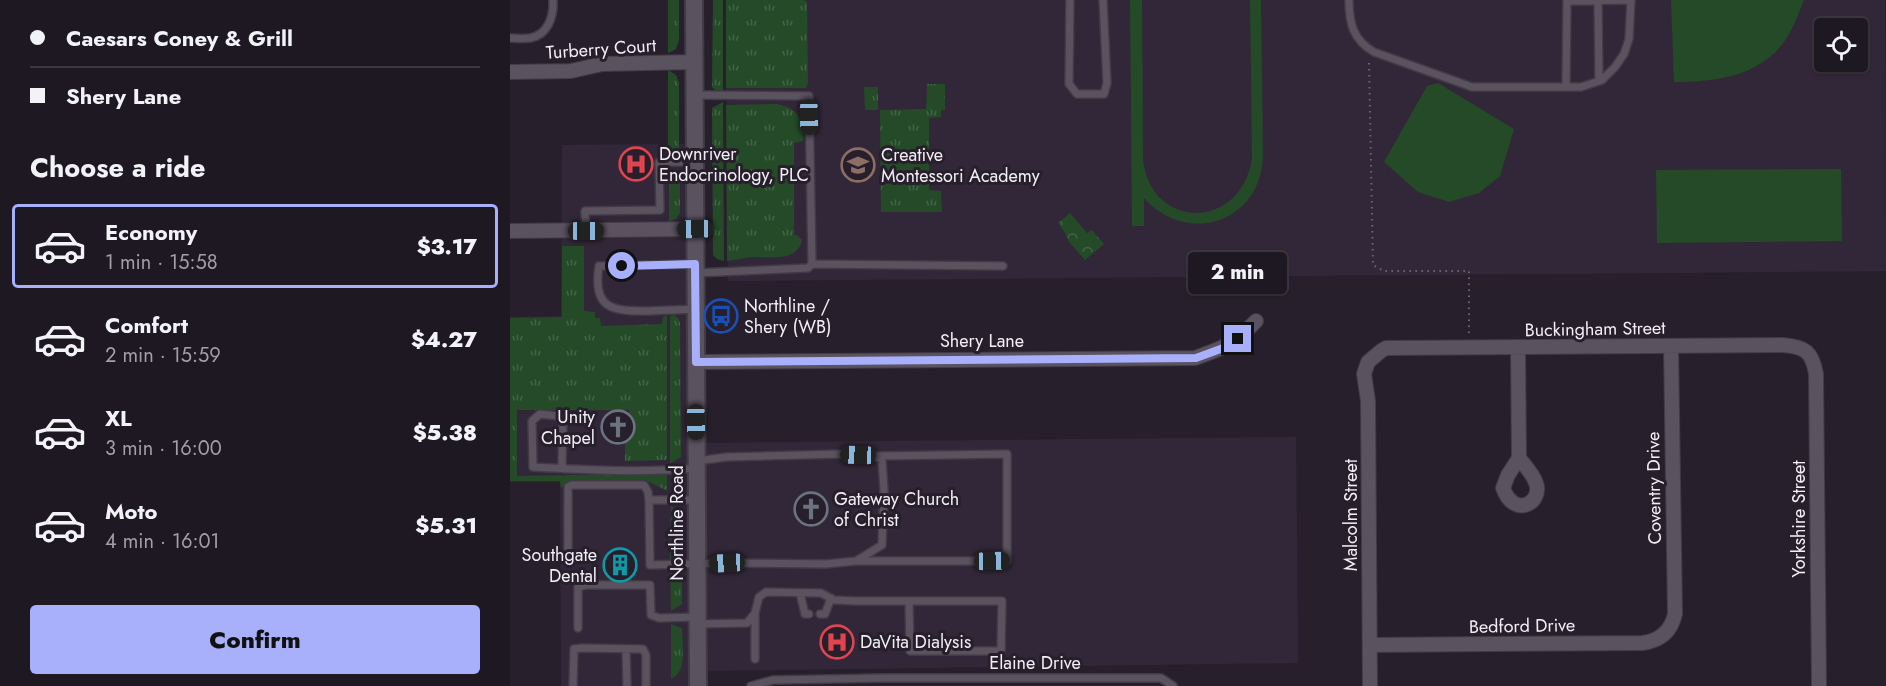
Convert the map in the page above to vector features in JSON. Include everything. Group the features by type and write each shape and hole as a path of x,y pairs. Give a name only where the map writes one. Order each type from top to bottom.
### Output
{"main road":[{"name":"Northline Road","path":"694,0 698,686"}],"street":[{"name":"Turberry Court","path":"510,72 571,71 602,64 694,62"},
{"path":"510,231 695,229"},
{"name":"Shery Lane","path":"696,362 1196,358 1226,347 1238,339 1256,321"},
{"name":"Buckingham Street","path":"1381,351 1394,348 1783,345 1802,348 1808,353"},
{"name":"Coventry Drive","path":"1669,629 1675,614 1671,346"},
{"path":"1518,348 1520,458"},
{"name":"Malcolm Street","path":"1370,686 1368,401 1364,374 1368,362 1381,351"},
{"name":"Yorkshire Street","path":"1808,353 1815,364 1816,374 1818,686"},
{"name":"Bedford Drive","path":"1370,645 1642,643 1661,637 1669,629"}],"lane":[{"path":"510,38 532,38 543,30 551,21 553,0"},
{"path":"1070,0 1070,84 1077,94 1104,94 1107,82 1103,0"},
{"path":"1349,0 1352,29 1364,46 1374,52 1472,87 1566,87 1581,87 1599,81 1615,67 1627,46 1631,21 1631,0 1567,1 1566,87"},
{"path":"1598,0 1599,81"},
{"path":"1353,46 1364,46"},
{"path":"695,95 809,96 812,264"},
{"path":"586,231 585,211 660,210 659,162 695,162"},
{"path":"696,309 616,310 603,301 599,291 600,266 808,268 812,264 1004,266"},
{"path":"564,469 562,464 563,420 558,416 540,414 532,421 533,468 564,469 669,471 727,457 1008,454 1007,561 650,565 650,500 644,485 572,485 568,488 568,559"},
{"path":"855,561 882,545 883,470 882,460 875,456"},
{"path":"650,500 697,500"},
{"path":"578,628 578,587 586,585 650,585 651,615 659,618 747,623 755,613"},
{"path":"755,659 755,613 759,597 766,592 821,593 831,598 855,601 909,601 1002,601 1001,651 910,651 909,601"},
{"path":"800,593 806,614 809,614"},
{"path":"820,614 825,614 831,598"},
{"path":"573,686 574,649 643,649 646,655 646,686"},
{"path":"626,649 627,686"},
{"name":"Elaine Drive","path":"752,686 773,680 1043,682 1161,678 1173,686"}],"path":[{"path":"1369,63 1373,265 1384,271 1469,271 1469,335"}],"shaded area":[{"path":"726,0 1885,0 1886,271 728,281"},
{"path":"695,144 697,443 1296,437 1298,663 698,671 698,686 561,686 560,482 510,482 510,317 561,316 562,145"}],"green space":[{"path":"668,0 679,0 679,40 676,49 668,53"},
{"path":"713,0 723,0 723,91 712,87"},
{"path":"726,0 804,0 807,2 808,83 806,88 726,88"},
{"path":"1130,0 1142,0 1143,159 1149,182 1161,199 1178,209 1196,213 1215,210 1231,199 1244,182 1252,158 1250,0 1261,0 1263,155 1259,178 1250,197 1237,211 1220,220 1201,224 1181,221 1162,213 1144,198 1144,226 1132,226"},
{"path":"1671,0 1804,0 1784,42 1761,63 1720,79 1674,82"},
{"path":"668,70 676,75 679,83 679,148 668,155"},
{"path":"1438,83 1514,129 1500,176 1479,193 1449,202 1418,192 1384,162 1427,86"},
{"path":"927,84 945,84 945,110 941,110 941,117 929,118 929,190 941,191 942,212 881,212 880,110 878,110 926,109"},
{"path":"864,87 878,87 878,110 865,110"},
{"path":"723,102 724,261 713,255 712,108"},
{"path":"777,104 795,112 803,127 803,141 794,143 794,235 802,240 794,252 781,257 751,257 727,261 726,105"},
{"path":"669,168 680,174 680,213 676,219 669,221"},
{"path":"1841,169 1842,241 1657,243 1656,170"},
{"path":"1070,213 1087,233 1092,230 1104,244 1085,260 1070,243 1058,223"},
{"path":"562,246 584,246 584,311 595,312 595,318 600,318 601,326 662,324 663,317 667,315 667,460 625,461 625,441 629,441 629,410 517,410 517,476 667,474 667,493 666,490 645,480 569,481 561,488 560,481 510,481 510,318 562,317"},
{"path":"674,315 680,323 681,457 670,464 670,316"},
{"path":"671,506 681,512 682,551 670,559"},
{"path":"670,571 682,577 682,604 671,611"},
{"path":"671,624 682,628 683,649 680,670 671,679"}],"place":[{"name":"Downriver Endocrinology, PLC","path":"636,164"},
{"name":"Creative Montessori Academy","path":"858,165"},
{"name":"Northline / Shery (WB)","path":"721,316"},
{"name":"Unity Chapel","path":"618,427"},
{"name":"Gateway Church of Christ","path":"811,509"},
{"name":"Southgate Dental","path":"620,565"},
{"name":"DaVita Dialysis","path":"837,642"}],"route":[{"path":"622,266 695,264 696,362 1196,358 1226,347 1238,339"}]}
